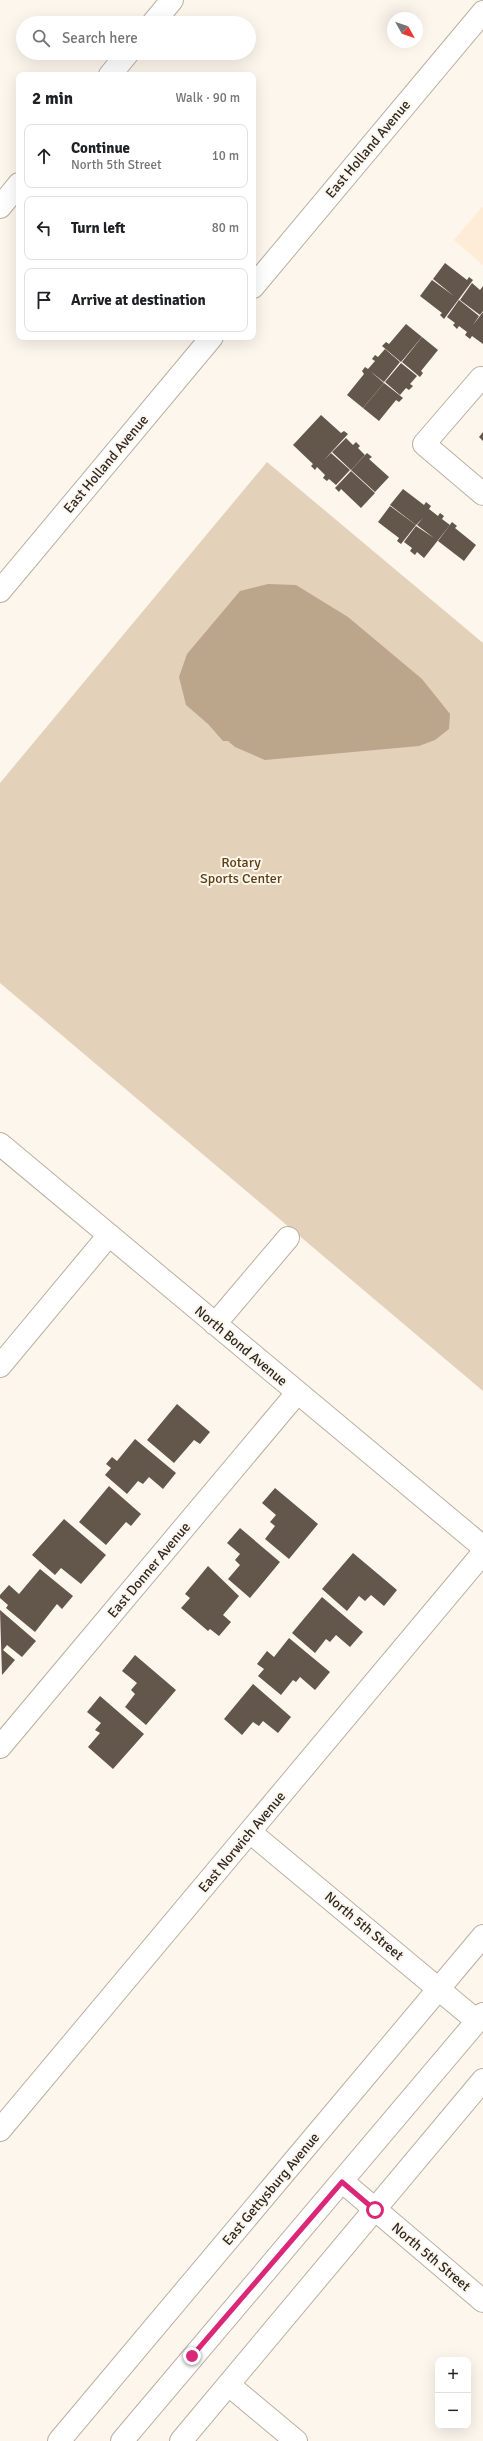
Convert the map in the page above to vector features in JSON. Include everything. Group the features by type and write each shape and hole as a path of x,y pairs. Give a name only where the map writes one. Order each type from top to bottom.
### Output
{"street":[{"path":"159,16 172,0"},
{"name":"East Holland Avenue","path":"256,283 483,12"},
{"path":"112,72 122,60"},
{"path":"0,207 16,188"},
{"name":"East Holland Avenue","path":"0,591 209,340"},
{"path":"481,378 424,444 483,494"},
{"name":"North Bond Avenue","path":"0,1144 297,1394 483,1547"},
{"path":"0,1366 109,1235"},
{"path":"215,1324 288,1238"},
{"name":"East Donner Avenue","path":"0,1747 297,1394"},
{"name":"East Norwich Avenue","path":"0,2130 483,1553"},
{"name":"North 5th Street","path":"250,1832 439,1988 480,2017"},
{"name":"East Gettysburg Avenue","path":"59,2441 483,1936"},
{"path":"122,2441 192,2356 342,2182 480,2017"},
{"path":"181,2441 483,2080"},
{"name":"North 5th Street","path":"342,2182 483,2301"},
{"path":"229,2385 296,2441"}],"shaded area":[{"path":"483,206 483,265 454,240"},
{"path":"268,584 296,585 348,617 422,679 450,714 449,729 435,740 419,746 265,760 235,747 228,741 223,741 208,724 186,705 179,677 187,654 240,591"}],"green space":[{"name":"Rotary Sports Center","path":"267,462 483,643 483,1391 0,983 0,783"}],"building":[{"path":"445,263 467,280 469,277 473,280 444,319 440,315 442,313 420,296 432,280 454,296 433,279"},
{"path":"472,283 480,290 483,286 483,311 480,315 460,300"},
{"path":"459,300 479,316 473,325 483,312 483,344 472,336 470,339 465,335 467,332 459,326 457,329 453,325 455,323 447,317"},
{"path":"406,324 422,337 401,362 382,346 386,342 389,344"},
{"path":"422,337 438,350 421,371 423,373 420,377 402,362"},
{"path":"385,349 400,362 384,382 370,371 384,383 363,408 347,395 364,374 362,371 365,367 368,369 375,361 372,359 375,355 378,357"},
{"path":"401,363 417,376 410,384 413,386 409,390 406,388 400,395 385,382"},
{"path":"384,383 403,398 399,402 396,400 379,421 363,408"},
{"path":"321,415 341,433 344,431 348,434 324,460 331,453 350,470 336,485 329,479 327,481 323,478 325,475 317,467 315,470 311,466 313,464 293,445"},
{"path":"483,432 483,441 479,437"},
{"path":"346,438 353,445 356,442 360,446 358,448 365,455 351,470 332,452"},
{"path":"367,453 372,457 369,459 389,477 375,492 351,470"},
{"path":"351,471 375,493 361,508 341,489 339,492 335,488"},
{"path":"403,489 424,505 426,502 431,506 429,509 438,516 440,513 444,516 442,519 450,525 424,558 417,552 415,555 410,551 412,548 404,542 416,526 434,538 417,525 423,518 416,525 390,505"},
{"path":"390,506 416,525 401,544 397,541 399,538 378,522"},
{"path":"452,522 457,526 455,528 476,545 464,561 438,541"},
{"path":"177,1404 210,1432 200,1444 194,1440 174,1463 147,1440"},
{"path":"135,1439 176,1473 163,1489 149,1477 143,1484 138,1481 127,1494 105,1475 111,1468 106,1464 112,1457 117,1461"},
{"path":"109,1486 141,1514 131,1526 126,1522 106,1545 79,1522"},
{"path":"275,1488 318,1524 289,1559 265,1539 275,1526 270,1522 276,1515 262,1503"},
{"path":"64,1519 106,1555 81,1584 61,1568 55,1575 32,1555"},
{"path":"240,1528 280,1562 250,1598 228,1579 240,1565 235,1560 240,1554 227,1543"},
{"path":"353,1553 397,1590 384,1606 371,1595 365,1601 359,1596 347,1611 322,1589"},
{"path":"208,1566 239,1596 223,1615 231,1622 219,1636 210,1629 208,1631 181,1608 190,1598 185,1594"},
{"path":"40,1569 73,1596 62,1609 57,1604 35,1632 6,1608 8,1605 0,1598 0,1595 9,1585 19,1594"},
{"path":"322,1597 363,1632 350,1647 336,1635 330,1642 326,1639 315,1653 292,1633"},
{"path":"0,1610 36,1641 22,1657 7,1645 3,1650 15,1660 2,1675"},
{"path":"289,1638 330,1672 315,1690 300,1677 296,1682 293,1680 281,1695 258,1676 264,1669 257,1664 267,1651 274,1657"},
{"path":"135,1655 176,1690 146,1725 125,1707 135,1694 131,1690 137,1683 122,1671"},
{"path":"253,1684 291,1717 278,1733 263,1721 259,1726 253,1722 242,1735 224,1719"},
{"path":"100,1696 144,1734 113,1769 88,1747 100,1733 95,1730 101,1723 87,1712"}],"route":[{"path":"192,2356 342,2182 375,2210"}]}
